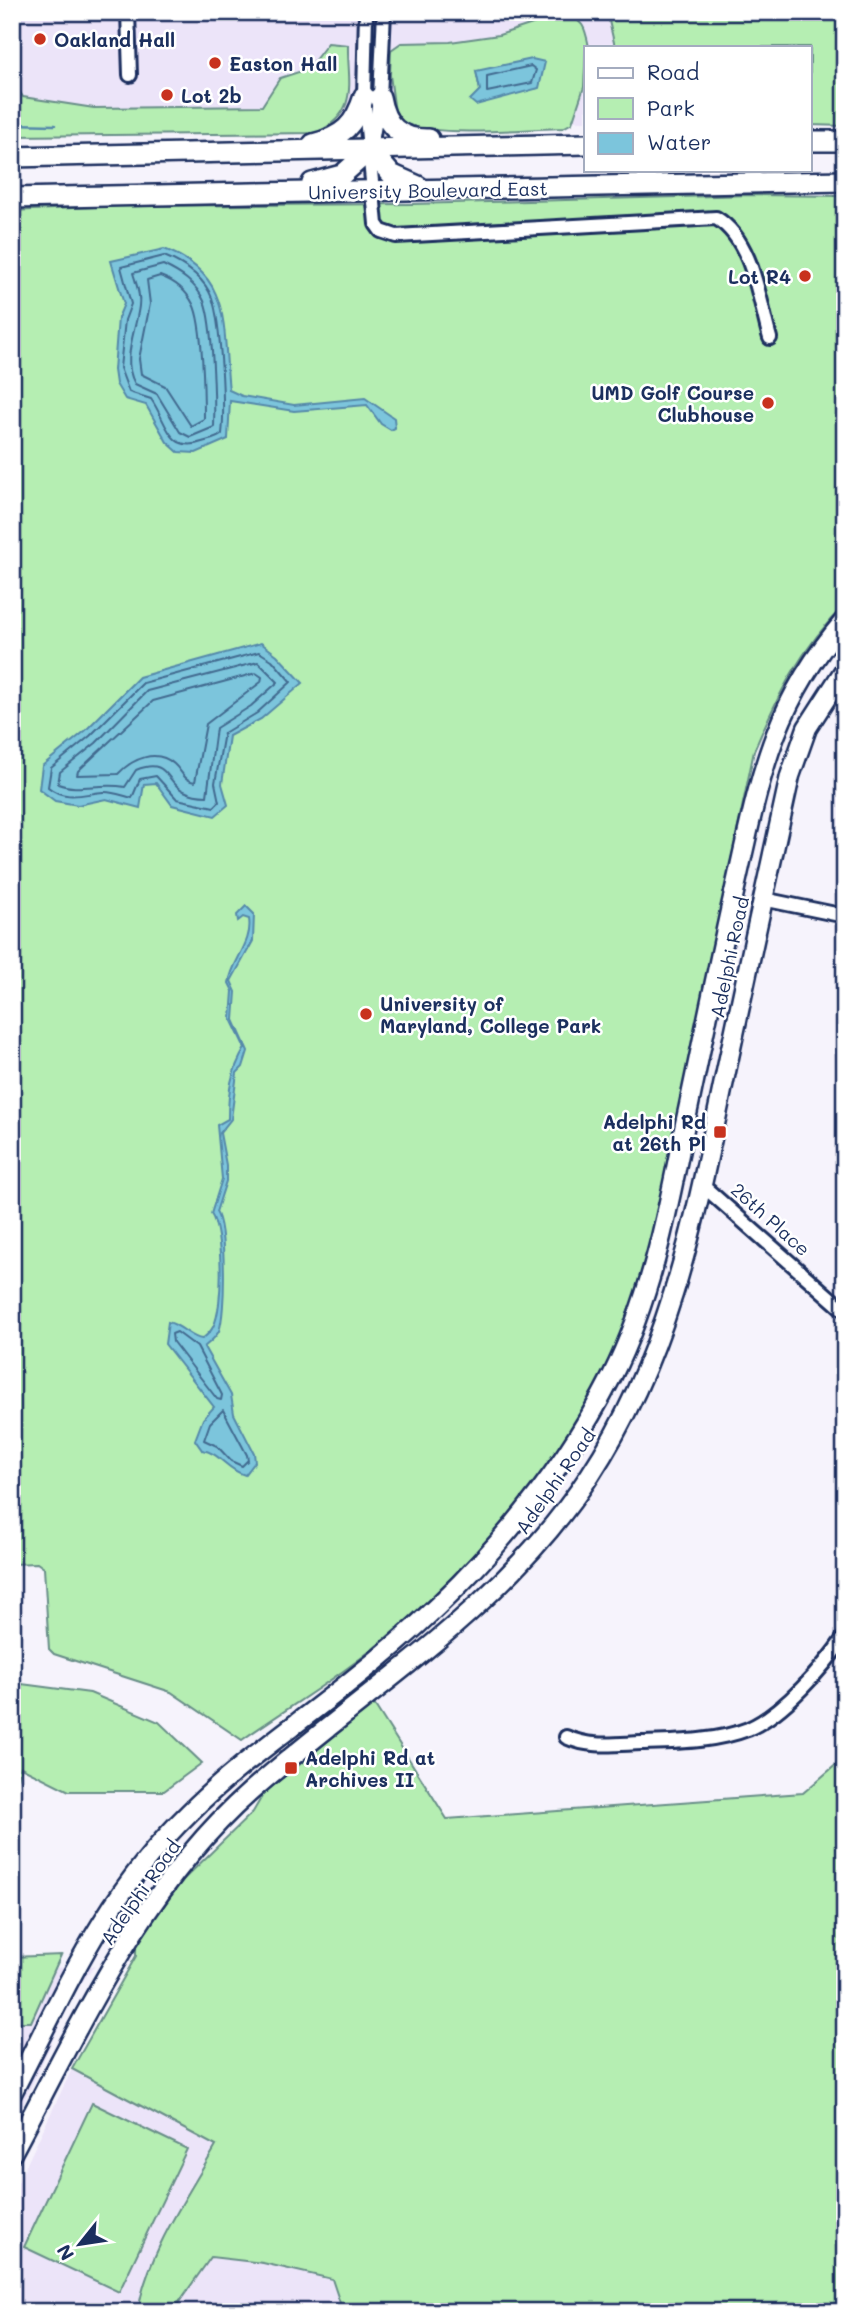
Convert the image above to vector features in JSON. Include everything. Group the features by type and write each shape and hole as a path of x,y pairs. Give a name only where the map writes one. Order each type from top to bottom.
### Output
{"main road":[{"path":"277,151 342,134 355,121 372,96 387,122 396,131 413,140 488,139 509,146"},
{"path":"812,141 845,141"},
{"path":"12,157 584,144"},
{"path":"370,150 385,169 404,182 444,189"},
{"path":"267,194 335,178 349,171 370,150"},
{"name":"University Boulevard East","path":"12,198 845,181"},
{"name":"Adelphi Road","path":"12,2093 80,1959 128,1879 188,1813 215,1789 355,1678 453,1593 523,1517 595,1408 626,1346 658,1255 716,973 770,747 791,693 845,620"},
{"name":"Adelphi Road","path":"12,2153 100,1989 179,1867 249,1792 475,1610 542,1542 576,1496 618,1426 662,1332 693,1234 763,899 797,754 807,728 845,669"}],"street":[{"path":"128,12 130,75"},
{"path":"366,12 372,96"},
{"path":"384,12 372,96 370,150 376,223 381,231 396,236 716,218 729,228 744,253 770,338"},
{"path":"763,899 845,916"},
{"name":"26th Place","path":"702,1185 845,1311"},
{"path":"566,1737 581,1744 648,1743 710,1738 750,1728 809,1682 845,1636"}],"shaded area":[{"path":"12,12 845,12 811,46 584,46 584,121 319,125 12,112"},
{"path":"94,1966 75,1992 12,2128 12,1970"},
{"path":"72,2069 216,2146 168,2230 141,2295 138,2312 12,2312 12,2195"},
{"path":"211,2257 263,2263 332,2279 343,2312 172,2312"}],"green space":[{"path":"607,12 845,12 845,126 812,125 812,46 615,46"},
{"path":"563,14 575,19 582,25 589,46 584,46 584,87 572,123 563,128 453,131 411,126 396,120 390,75 391,50 401,43 450,42 499,35","holes":["476,71 538,88 471,100 480,90"]},
{"path":"328,43 348,45 349,94 340,115 316,133 12,136 12,80 23,97 94,108 262,106 280,78 308,69"},
{"name":"University of Maryland, College Park","path":"752,195 845,196 845,604 803,655 772,710 754,751 653,1232 636,1294 614,1352 590,1399 529,1490 495,1532 419,1609 380,1643 242,1740 171,1692 54,1654 49,1649 44,1568 37,1563 12,1564 12,211 115,206 412,204"},
{"path":"14,1683 90,1693 159,1722 202,1763 164,1791 69,1791 21,1767 12,1805"},
{"path":"374,1704 447,1819 803,1793 845,1757 845,2312 343,2312 332,2279 263,2263 211,2257 172,2312 138,2312 150,2268 159,2247 216,2146 72,2069 136,1956 136,1943 183,1880 253,1812 264,1793"},
{"path":"61,1955 31,2022 12,2022 12,1957"},
{"path":"92,2103 187,2149 119,2292 24,2247"}],"water":[{"path":"532,59 545,62 539,88 476,105 470,100 480,90 476,71"},
{"path":"164,249 187,260 203,273 213,289 224,325 229,390 242,396 294,405 365,398 394,418 395,428 391,430 381,424 367,405 294,411 230,401 228,439 196,453 178,452 167,442 146,405 125,399 116,384 114,370 118,318 124,304 111,261"},
{"path":"261,643 277,655 303,683 261,719 229,736 222,784 228,805 215,816 172,805 156,783 144,784 140,808 106,799 78,805 55,801 39,789 42,766 85,731 139,677"},
{"path":"246,906 254,914 253,941 231,981 236,992 234,1020 248,1051 243,1067 237,1073 231,1119 220,1133 226,1165 226,1181 216,1212 222,1234 223,1307 219,1331 204,1347 231,1395 234,1414 254,1453 255,1462 245,1475 208,1451 202,1450 195,1440 203,1419 214,1407 165,1344 168,1322 202,1339 212,1329 217,1317 221,1269 218,1236 211,1214 222,1179 217,1125 228,1119 231,1082 245,1048 231,1019 233,991 229,983 248,936 249,919 243,917 238,921 237,915"}],"waterway":[{"path":"12,124 55,125"}],"place":[{"name":"Oakland Hall","path":"40,39"},
{"name":"Easton Hall","path":"215,63"},
{"name":"Lot 2b","path":"167,95"},
{"name":"Lot R4","path":"805,276"},
{"name":"UMD Golf Course Clubhouse","path":"768,403"},
{"name":"University of Maryland, College Park","path":"366,1014"},
{"name":"Adelphi Rd at 26th Pl","path":"720,1132"},
{"name":"Adelphi Rd at Archives II","path":"291,1768"}]}
